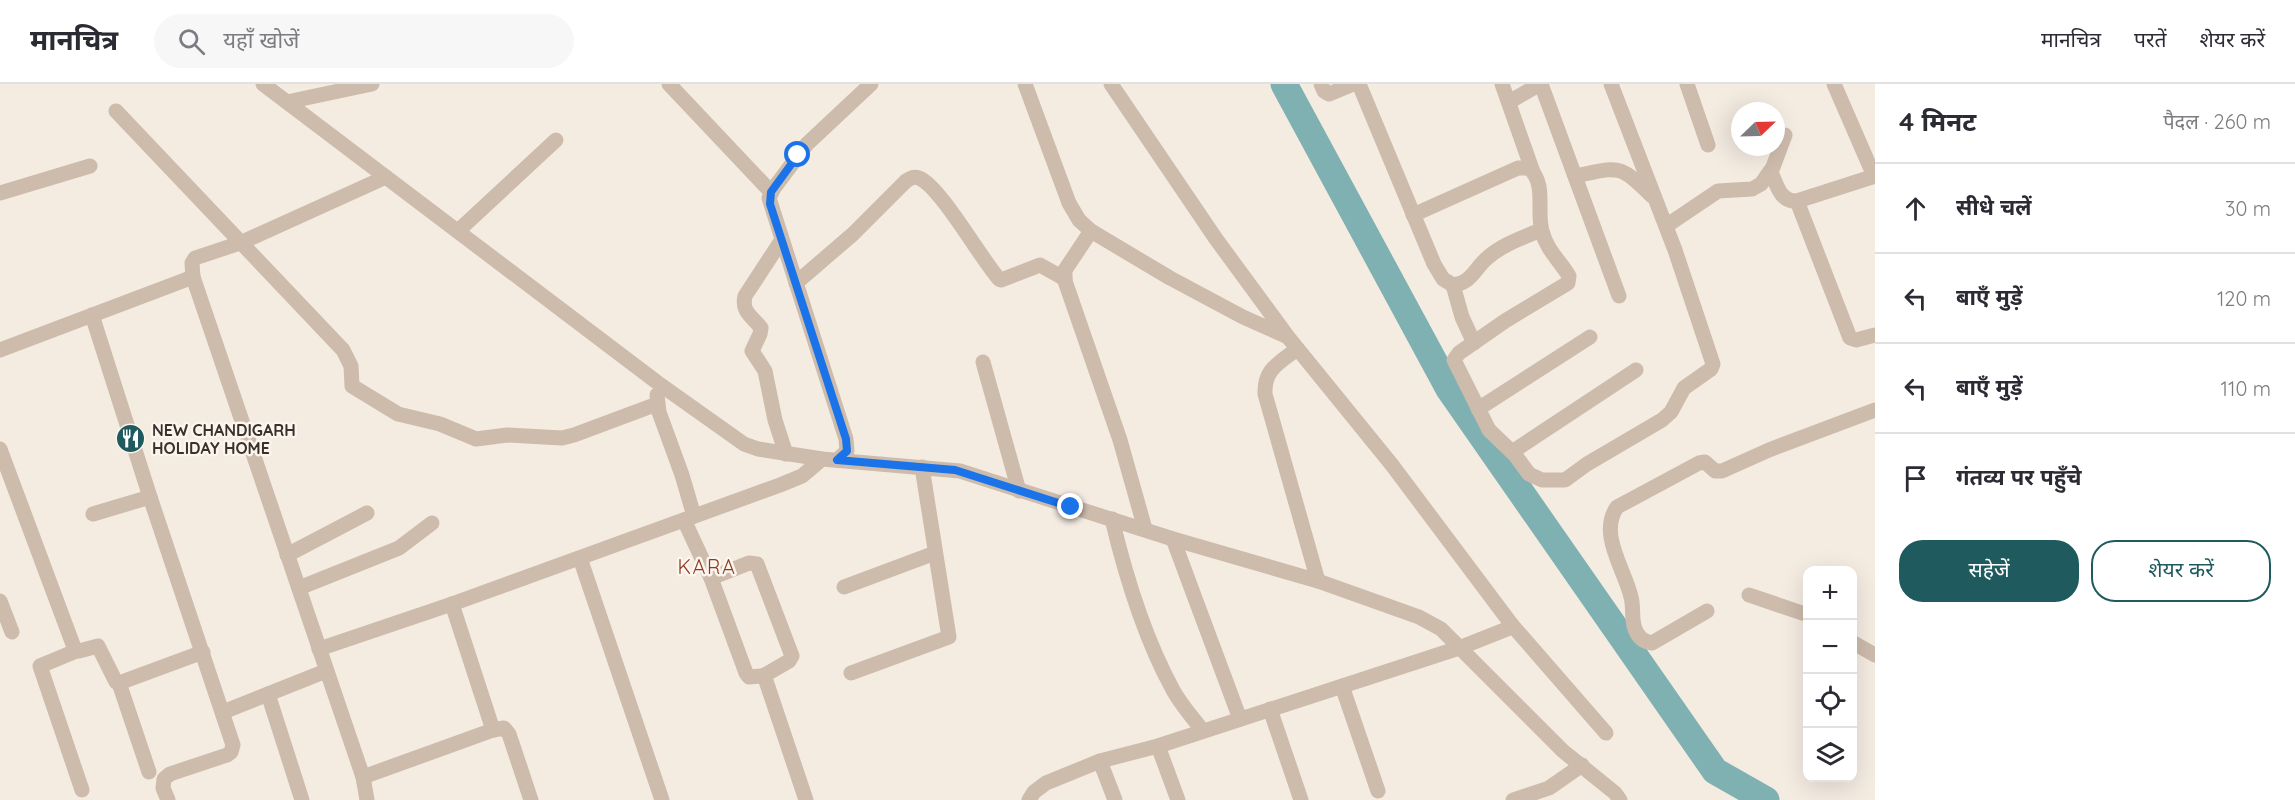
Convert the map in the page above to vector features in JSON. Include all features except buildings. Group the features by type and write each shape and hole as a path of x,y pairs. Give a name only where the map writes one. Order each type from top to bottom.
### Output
{"street":[{"path":"263,84 658,383 744,444 758,449 829,460 955,470 1173,539 1318,581 1428,621 1441,629 1563,751 1620,800"},
{"path":"287,102 372,84"},
{"path":"669,84 771,192"},
{"path":"319,649 452,604 797,478 847,451 846,439 770,204 771,192 807,144 871,84"},
{"path":"1025,84 1069,203 1090,231 1170,278 1292,343"},
{"path":"1111,84 1216,239 1292,343 1392,465 1512,625 1606,733"},
{"path":"1321,84 1324,91 1329,94 1353,84"},
{"path":"1359,84 1434,264 1443,279 1453,285 1462,317 1474,343"},
{"path":"1502,84 1540,191 1541,230 1549,248 1569,276 1568,283 1456,355 1454,360 1489,430 1534,477 1553,481 1565,480 1587,464 1667,416 1684,388 1711,369 1711,359 1666,226 1611,84"},
{"path":"1509,102 1540,84 1619,296"},
{"path":"1687,84 1708,144"},
{"path":"1771,172 1783,197 1789,201 1797,201 1874,176 1834,84"},
{"path":"116,111 343,350 351,366 352,387 398,414 436,423 476,439 510,435 562,438 657,404"},
{"path":"458,231 556,140"},
{"path":"1666,226 1718,191 1752,189 1761,184 1771,172 1777,156"},
{"path":"0,193 90,166"},
{"path":"1413,215 1518,168 1525,167 1533,172"},
{"path":"1575,177 1610,169 1621,170 1656,200"},
{"path":"367,800 363,777 193,277 192,263 195,258 240,243 386,177"},
{"path":"795,283 854,234 906,180 913,177 921,179 931,188 971,238 999,279 1040,265 1065,279"},
{"path":"1797,201 1850,338 1856,340 1875,335"},
{"path":"1453,285 1469,279 1496,251 1541,230"},
{"path":"1090,231 1065,270 1065,279 1120,440 1145,529"},
{"path":"782,241 743,302 747,313 761,328 752,351 765,371 786,454"},
{"path":"0,351 193,277"},
{"path":"92,315 233,745 231,752 227,755 170,774 164,779 163,788 168,800"},
{"path":"1478,409 1590,337"},
{"path":"1292,343 1267,376 1265,394 1318,581"},
{"path":"982,362 1019,490"},
{"path":"1512,452 1636,370"},
{"path":"658,383 657,404 682,475 689,518 711,578 747,675 763,676 792,658 757,564 749,563 711,578"},
{"path":"1707,611 1652,644 1641,638 1635,628 1631,594 1613,544 1611,517 1617,507 1699,463 1705,462 1715,471 1722,471 1769,450 1875,410"},
{"path":"0,449 76,651"},
{"path":"851,673 949,637 922,467"},
{"path":"93,514 150,497"},
{"path":"287,555 367,513"},
{"path":"1112,519 1128,583 1153,648 1173,690 1203,731"},
{"path":"298,588 399,548 432,523"},
{"path":"1173,539 1240,719"},
{"path":"844,588 935,553"},
{"path":"580,558 662,800"},
{"path":"1749,595 1803,613"},
{"path":"0,601 12,632"},
{"path":"452,604 493,730"},
{"path":"1029,800 1034,792 1047,783 1100,761 1158,746 1459,648 1512,625"},
{"path":"1857,645 1875,655"},
{"path":"82,790 40,666 76,651 98,646 116,682 119,683 149,772"},
{"path":"119,683 203,652"},
{"path":"223,712 326,671"},
{"path":"763,676 806,800"},
{"path":"1342,686 1378,791"},
{"path":"268,694 303,800"},
{"path":"1270,709 1301,800"},
{"path":"363,777 500,728 507,730 531,800"},
{"path":"1158,746 1178,800"},
{"path":"1100,761 1115,800"},
{"path":"1513,800 1551,794 1582,765"}],"waterway":[{"path":"1284,84 1449,389 1715,771 1766,800"}],"place":[{"name":"NEW CHANDIGARH HOLIDAY HOME","path":"131,439"}],"district":[{"name":"KARA","path":"707,567"}],"route":[{"path":"798,155 769,198 846,439 847,451 837,460 955,470 1071,507"}]}
